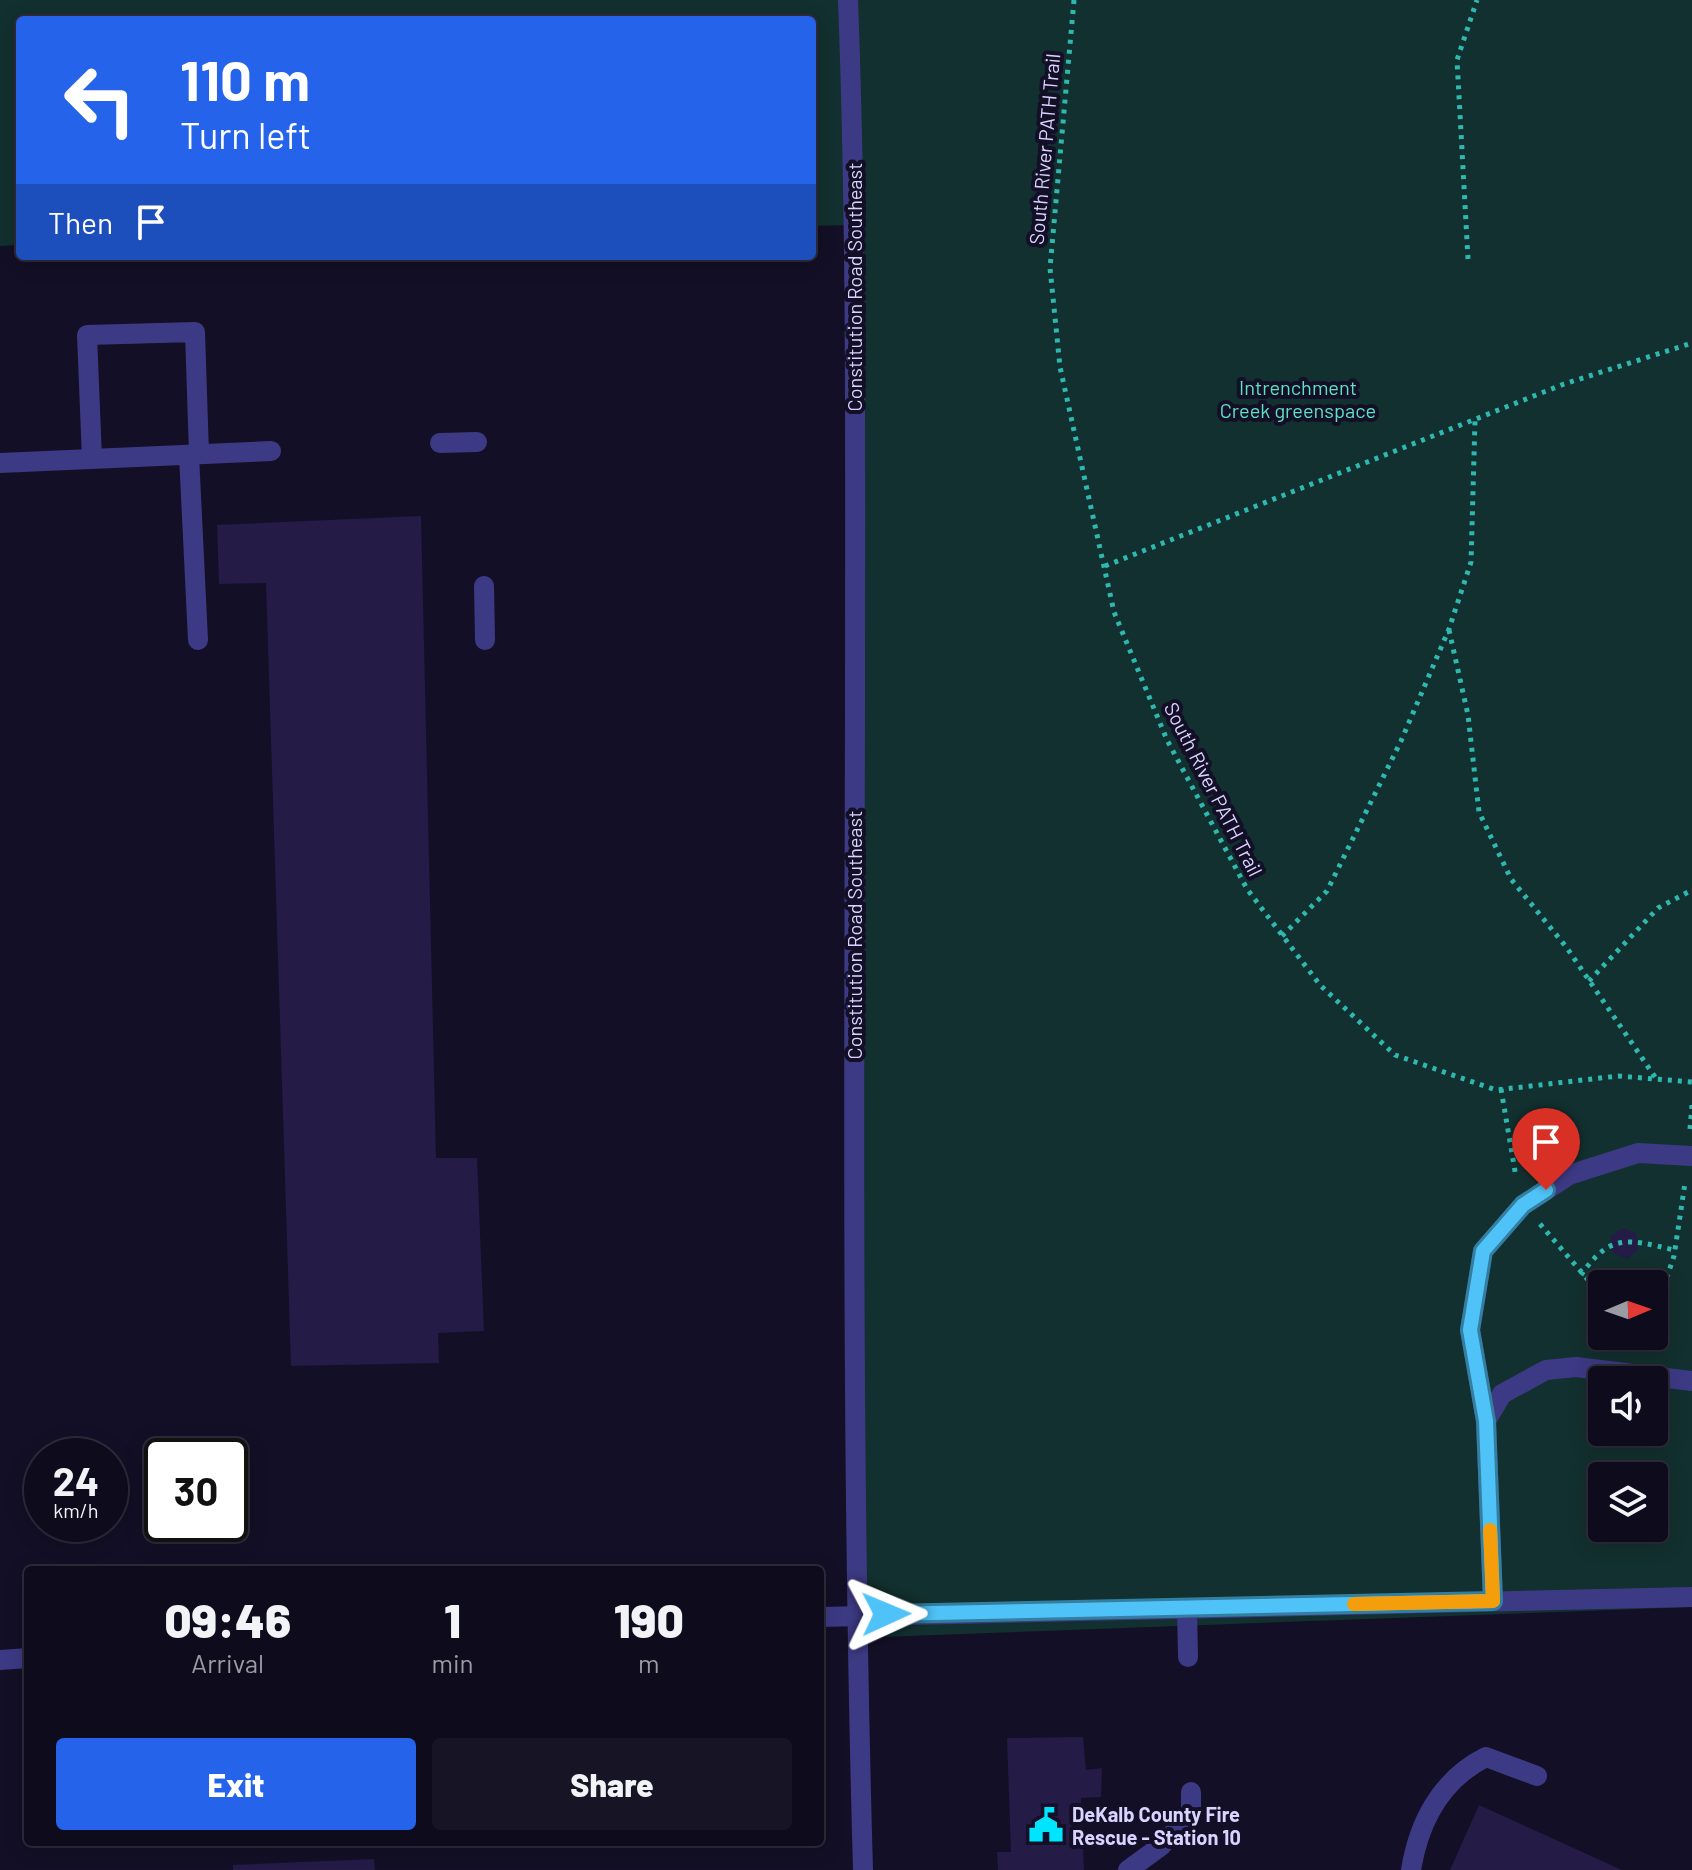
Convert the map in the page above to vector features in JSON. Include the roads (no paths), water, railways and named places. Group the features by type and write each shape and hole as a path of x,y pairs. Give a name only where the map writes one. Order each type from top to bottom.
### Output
{"street":[{"name":"Constitution Road Southeast","path":"848,0 855,191 856,1615 863,1870"},
{"path":"92,459 87,335 195,332 198,640"},
{"path":"440,443 477,442"},
{"path":"0,463 271,451"},
{"path":"484,586 485,640"},
{"path":"1493,1601 1486,1421 1470,1330 1483,1251 1523,1205 1569,1175 1638,1153 1689,1155"},
{"path":"1486,1421 1502,1394 1546,1370 1576,1367 1692,1381"},
{"path":"824,1617 1692,1597"},
{"path":"1187,1608 1188,1657"},
{"path":"0,1660 24,1658"},
{"path":"1411,1870 1429,1812 1460,1770 1486,1757 1537,1776"},
{"path":"1128,1870 1161,1846 1191,1814 1191,1792"}],"place":[{"name":"DeKalb County Fire Rescue - Station 10","path":"1046,1825"}],"park label":[{"name":"Intrenchment Creek greenspace","path":"1298,398"}]}
